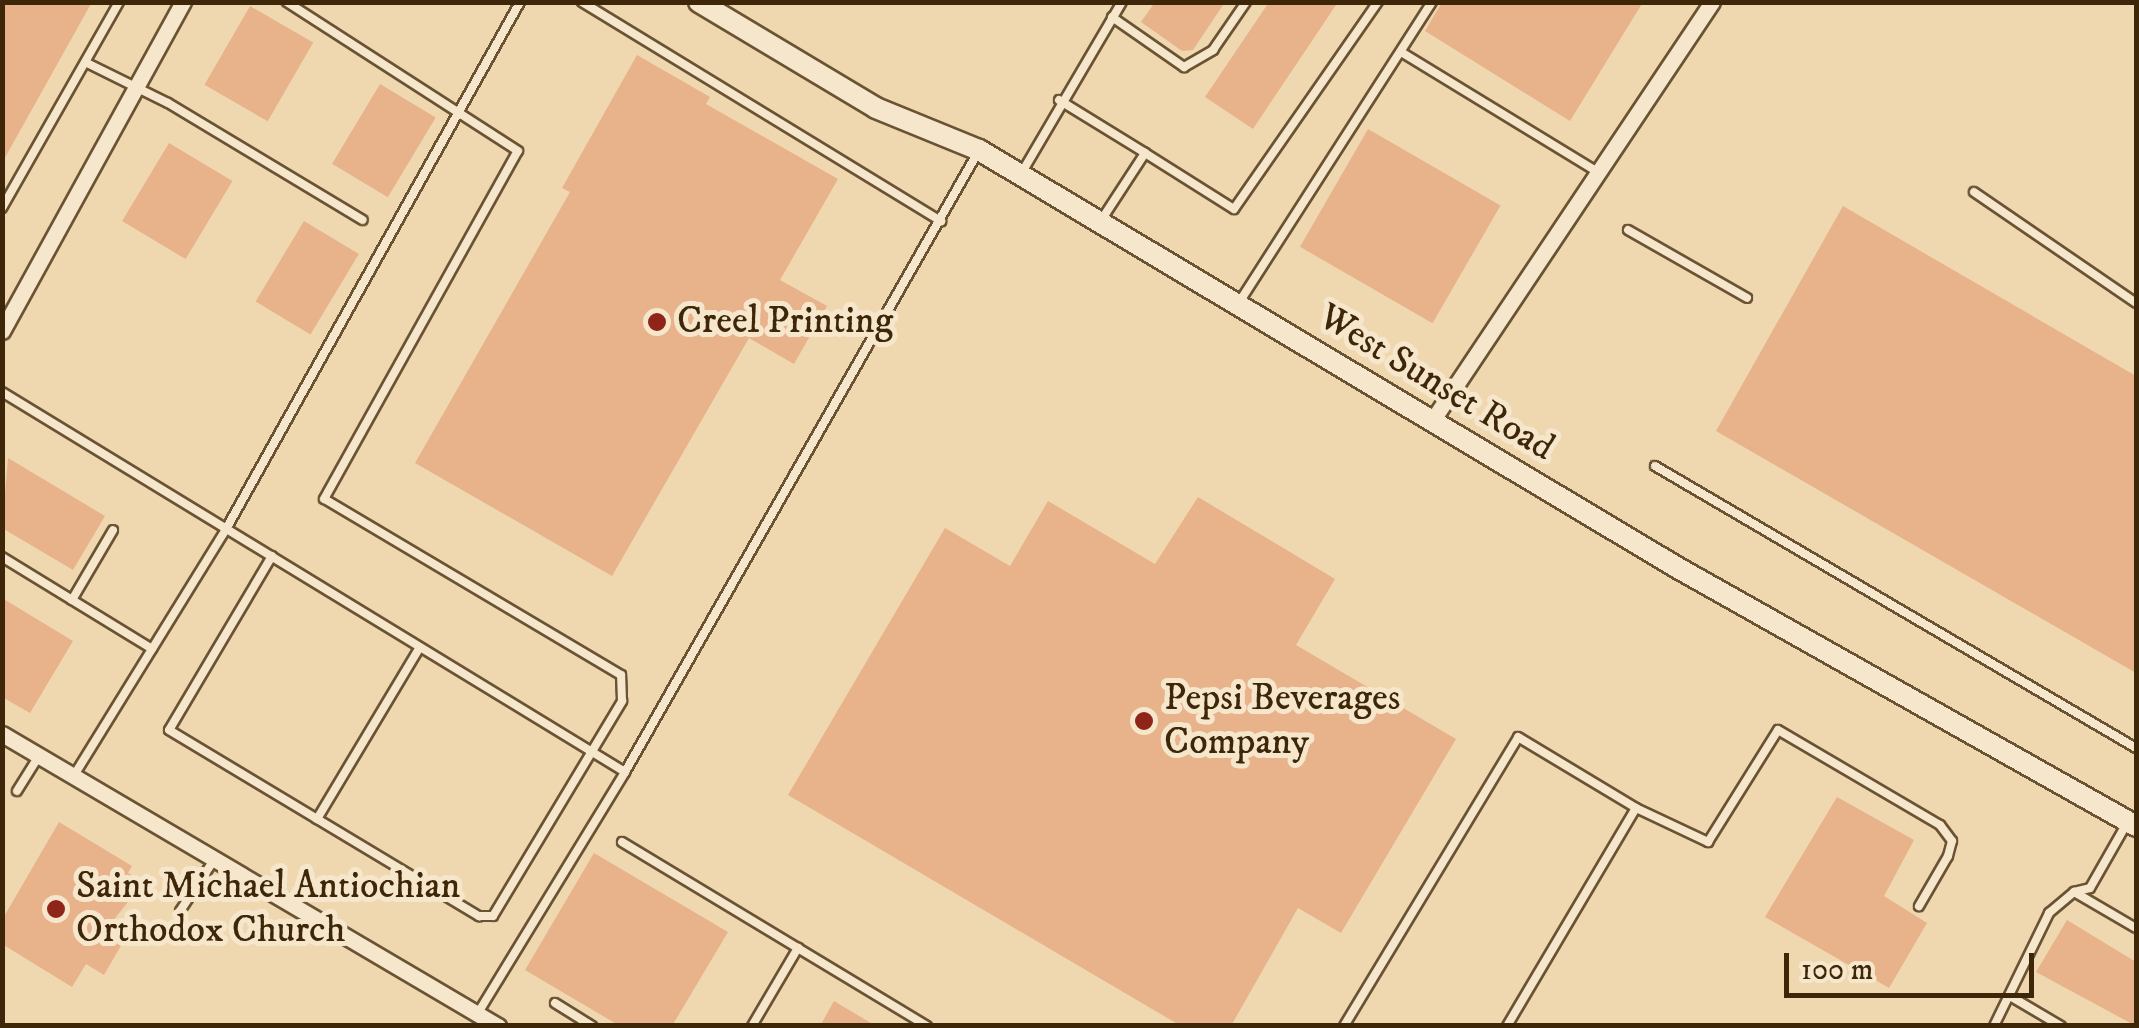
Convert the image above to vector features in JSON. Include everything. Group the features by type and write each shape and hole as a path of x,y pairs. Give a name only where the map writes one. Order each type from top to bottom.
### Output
{"main road":[{"name":"West Sunset Road","path":"699,2 876,108 979,150 1021,174 1432,422 2133,823"}],"street":[{"path":"2,330 183,2"},
{"path":"1432,422 1712,2"},
{"path":"2,734 498,1026"}],"lane":[{"path":"2,208 119,2"},
{"path":"272,556 168,730 486,918 622,701 620,675 324,499 518,157 513,143 287,2"},
{"path":"74,777 226,528 520,2"},
{"path":"582,2 940,221"},
{"path":"1021,174 1059,100 1122,2"},
{"path":"1112,18 1184,67 1214,50 1246,2"},
{"path":"1059,100 1234,208 1378,2"},
{"path":"1238,305 1432,2"},
{"path":"1401,52 1599,173"},
{"path":"87,62 135,90 168,103 363,220"},
{"path":"478,1013 624,772 979,150"},
{"path":"1100,222 1145,153"},
{"path":"1974,192 2136,303"},
{"path":"1628,230 1747,298"},
{"path":"2,392 624,772"},
{"path":"1656,466 2136,748"},
{"path":"72,600 113,530"},
{"path":"3,558 152,649"},
{"path":"317,819 420,648"},
{"path":"1344,1026 1518,737 1636,808 1708,842 1778,730 1940,825 1952,841 1948,856 1919,906"},
{"path":"17,792 38,756"},
{"path":"1507,1026 1636,808"},
{"path":"1994,1026 2048,914 2074,892 2090,888 2133,823"},
{"path":"622,842 927,1026"},
{"path":"180,911 214,860"},
{"path":"2074,892 2136,928"},
{"path":"752,1026 798,948"},
{"path":"2010,996 2062,1026"},
{"path":"555,1003 592,1026"}],"building":[{"path":"2,2 92,2 2,163"},
{"path":"1155,2 1225,2 1193,50 1182,51 1141,22"},
{"path":"1269,2 1338,2 1253,129 1205,97"},
{"path":"1442,2 1643,2 1570,121 1425,31"},
{"path":"250,6 313,42 268,121 204,85"},
{"name":"Creel Printing","path":"637,55 710,97 706,104 838,179 780,280 827,306 794,364 749,338 612,576 415,463 570,192 562,188"},
{"path":"380,84 436,117 388,197 332,164"},
{"path":"1368,129 1501,206 1433,323 1300,247"},
{"path":"169,143 232,181 186,259 122,221"},
{"path":"1843,206 2136,376 2136,673 1716,431"},
{"path":"304,221 359,254 310,335 256,302"},
{"path":"8,458 105,516 73,570 2,528"},
{"path":"1198,497 1335,579 1296,645 1456,739 1341,933 1298,908 1231,1026 1181,1026 788,795 945,528 1010,566 1048,501 1155,564"},
{"path":"2,598 73,641 30,713 2,697"},
{"path":"1837,797 1914,840 1884,896 1927,923 1889,988 1765,917"},
{"name":"Saint Michael Antiochian Orthodox Church","path":"59,822 132,866 128,873 144,882 104,932 122,944 104,975 86,964 72,987 2,944 2,920"},
{"path":"594,853 728,932 672,1026 620,1026 525,970"},
{"path":"2067,920 2136,962 2136,1026 2036,972"},
{"path":"834,1001 876,1026 820,1026"}],"place":[{"name":"Creel Printing","path":"657,322"},
{"name":"Pepsi Beverages Company","path":"1144,721"},
{"name":"Saint Michael Antiochian Orthodox Church","path":"56,909"}]}
